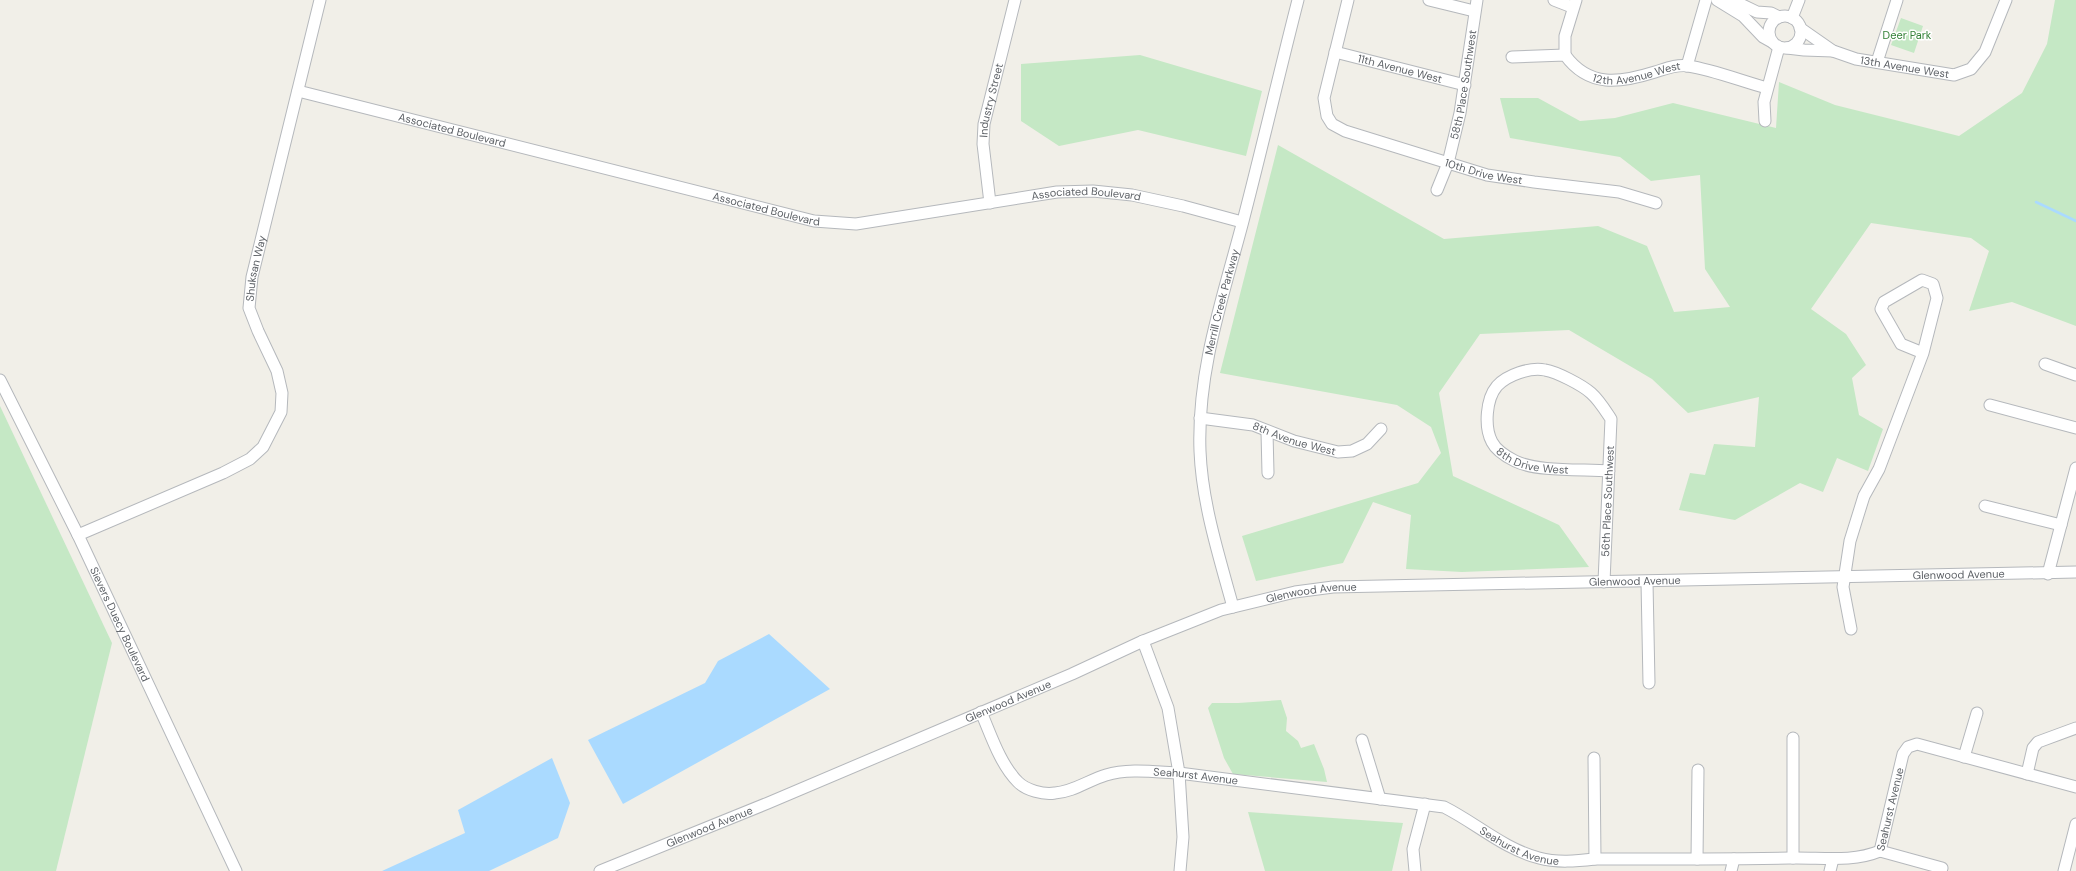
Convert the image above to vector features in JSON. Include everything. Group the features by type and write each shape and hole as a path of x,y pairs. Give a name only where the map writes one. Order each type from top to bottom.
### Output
{"street":[{"name":"Shuksan Way","path":"78,535 223,473 250,459 263,447 281,412 282,393 277,371 249,308 252,277 320,0"},
{"name":"Industry Street","path":"990,203 983,144 984,124 1016,0"},
{"name":"Merrill Creek Parkway","path":"1233,606 1213,531 1202,476 1200,418 1204,377 1213,330 1298,0"},
{"path":"1335,52 1348,0"},
{"path":"1429,0 1476,6"},
{"path":"1512,57 1565,55 1565,36 1574,4 1554,0"},
{"path":"1687,66 1706,0"},
{"path":"1717,0 1743,16 1763,37 1779,45 1797,42 1800,35 1800,28 1792,18 1779,17 1771,13 1757,12 1732,0"},
{"path":"1792,18 1800,0"},
{"path":"1877,62 1896,0"},
{"name":"13th Avenue West","path":"1800,28 1833,51 1856,59 1954,75 1972,69 1985,52 2006,0"},
{"name":"58th Place Southwest","path":"1437,190 1448,162 1465,85 1476,6"},
{"path":"1779,17 1769,28 1769,36 1779,45"},
{"path":"1765,121 1764,102 1779,45"},
{"name":"13th Avenue West","path":"1779,45 1804,50 1833,51"},
{"name":"11th Avenue West","path":"1335,52 1465,85"},
{"name":"10th Drive West","path":"1335,52 1324,98 1325,109 1332,124 1345,130 1487,175 1619,192 1656,203"},
{"name":"12th Avenue West","path":"1565,55 1575,68 1586,75 1610,81 1631,79 1672,67 1687,66 1767,88"},
{"name":"Associated Boulevard","path":"298,91 814,221 856,224 1057,192 1093,191 1132,195 1242,222"},
{"path":"1851,629 1843,587 1846,578 1850,541 1864,496 1879,469 1923,353 1937,298 1933,284 1922,280 1884,302 1881,309 1901,344 1923,353"},
{"path":"2045,364 2076,375"},
{"name":"56th Place Southwest","path":"1487,413 1497,387 1510,376 1523,372 1544,369 1570,380 1590,392 1600,403 1611,419 1604,582"},
{"name":"Sievers Duecy Boulevard","path":"0,380 78,535 236,871"},
{"path":"1990,405 2076,428"},
{"name":"8th Drive West","path":"1487,413 1488,430 1492,442 1503,454 1516,462 1531,467 1609,471"},
{"name":"8th Avenue West","path":"1200,418 1253,425 1267,432 1294,441 1338,452 1352,451 1367,444 1381,429"},
{"path":"1267,432 1268,473"},
{"path":"2048,574 2076,468"},
{"path":"1985,506 2061,525"},
{"name":"Glenwood Avenue","path":"606,870 1072,674 1143,641 1233,606 1294,592 1332,587 2048,574 2076,572"},
{"path":"1647,582 1649,683"},
{"path":"1143,641 1168,708 1179,774 1184,837 1180,871"},
{"name":"Seahurst Avenue","path":"981,712 1002,759 1018,783 1032,791 1054,794 1082,786 1106,775 1119,773 1179,774 1444,806 1515,849 1540,858 1571,862 1580,866 1595,859 1833,859 1866,857 1880,851 1903,754 1908,746 1917,744 2076,787"},
{"path":"1964,757 1977,713"},
{"path":"2027,774 2033,748 2038,742 2076,728"},
{"path":"1793,738 1793,858"},
{"path":"1362,740 1380,798"},
{"path":"1594,758 1595,859"},
{"path":"1697,859 1698,770"},
{"path":"1415,871 1413,849 1425,804"},
{"path":"2064,871 2076,824"},
{"path":"1880,851 1942,868 1941,871"},
{"path":"1731,871 1734,859"},
{"path":"1830,871 1833,859"}],"green space":[{"path":"2055,0 2076,0 2076,326 2012,302 1969,311 1989,251 1971,238 1871,223 1811,309 1846,334 1866,365 1852,378 1859,415 1883,429 1868,471 1837,458 1823,492 1800,483 1735,520 1679,510 1690,473 1705,475 1714,444 1755,447 1759,397 1688,413 1652,379 1569,330 1480,334 1439,393 1453,476 1559,525 1589,567 1462,572 1406,569 1411,515 1373,502 1343,563 1256,581 1242,536 1418,483 1441,453 1431,427 1397,405 1220,373 1278,145 1444,239 1598,226 1647,246 1674,312 1730,307 1705,269 1700,175 1651,181 1620,157 1510,138 1500,98 1538,98 1580,121 1615,118 1673,103 1776,128 1779,82 1835,105 1959,136 2022,93 2047,44"},
{"name":"Deer Park","path":"1901,18 1923,26 1914,53 1891,45"},
{"path":"1140,55 1262,91 1246,156 1138,130 1059,146 1021,121 1021,64"},
{"path":"0,406 112,643 56,871 0,871"},
{"path":"1281,700 1287,718 1286,731 1298,741 1301,748 1314,744 1324,769 1327,782 1233,774 1224,758 1208,708 1212,703"},
{"path":"1248,812 1403,823 1392,871 1265,871"}],"water":[{"path":"769,634 830,689 623,804 588,740 705,683 718,661"},
{"path":"552,758 570,803 558,838 489,871 382,871 465,833 458,810"}],"waterway":[{"path":"2036,202 2076,221"}]}
